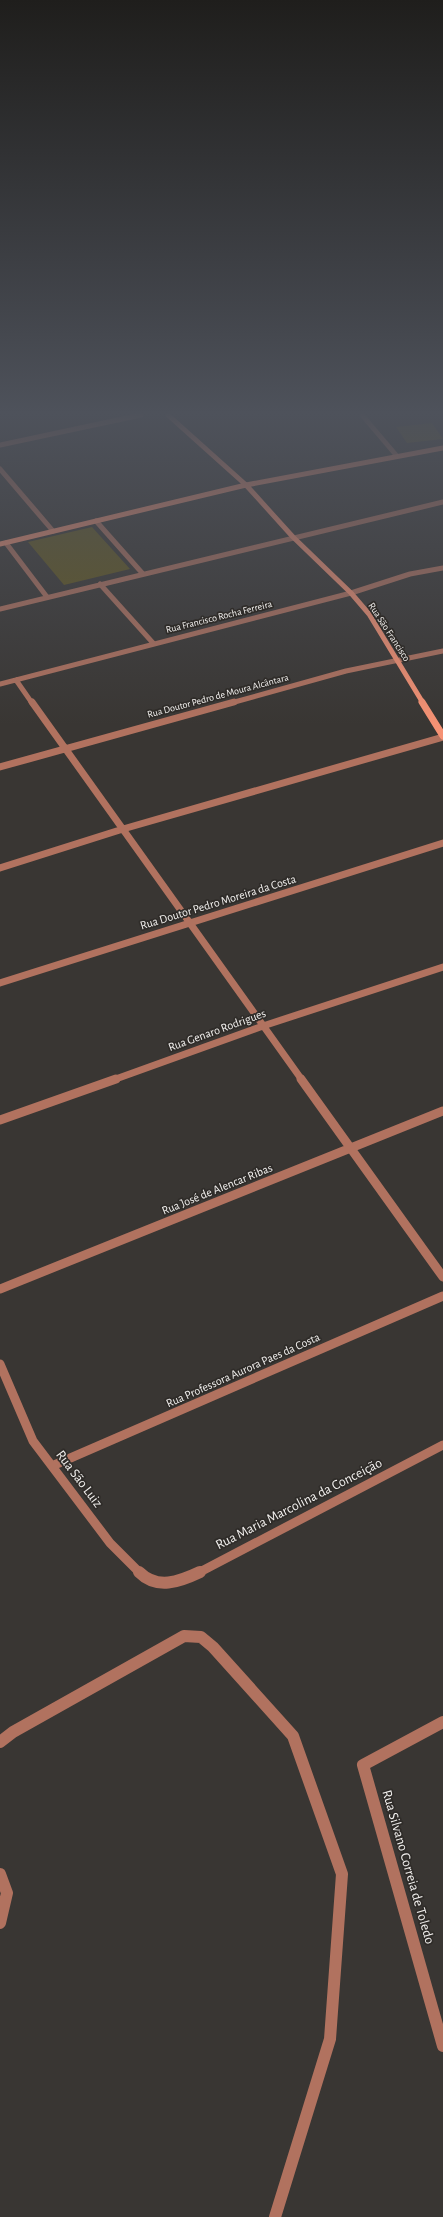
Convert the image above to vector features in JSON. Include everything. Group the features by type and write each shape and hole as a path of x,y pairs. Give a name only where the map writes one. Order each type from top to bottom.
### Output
{"street":[{"path":"42,518 53,531"},
{"path":"0,544 107,518"},
{"name":"Rua São Francisco","path":"276,518 293,537 351,593 369,614 443,737"},
{"path":"0,609 372,518"},
{"path":"96,521 143,574"},
{"path":"6,543 47,597"},
{"name":"Rua Francisco Rocha Ferreira","path":"0,684 153,643 351,593 410,574 443,568"},
{"path":"100,584 153,643"},
{"name":"Rua Doutor Pedro de Moura Alcântara","path":"0,767 346,671 443,651"},
{"path":"16,680 443,1277"},
{"path":"0,868 123,829 443,737"},
{"name":"Rua Doutor Pedro Moreira da Costa","path":"0,983 443,844"},
{"name":"Rua Genaro Rodrigues","path":"0,1120 263,1026 443,967"},
{"name":"Rua José de Alencar Ribas","path":"0,1289 443,1111"},
{"name":"Rua Professora Aurora Paes da Costa","path":"52,1466 443,1296"},
{"name":"Rua São Luiz","path":"0,1364 33,1441 110,1543 146,1579 167,1584"},
{"name":"Rua Maria Marcolina da Conceição","path":"167,1584 195,1574 443,1445"},
{"path":"0,1742 13,1732 184,1636 201,1637 213,1647 293,1736 342,1874 330,2039 275,2217"},
{"name":"Rua Silvano Correia de Toledo","path":"443,1722 363,1765 443,2046"},
{"path":"0,1874 7,1893 0,1923"}],"building":[{"path":"92,527 130,569 64,585 28,542"}]}
